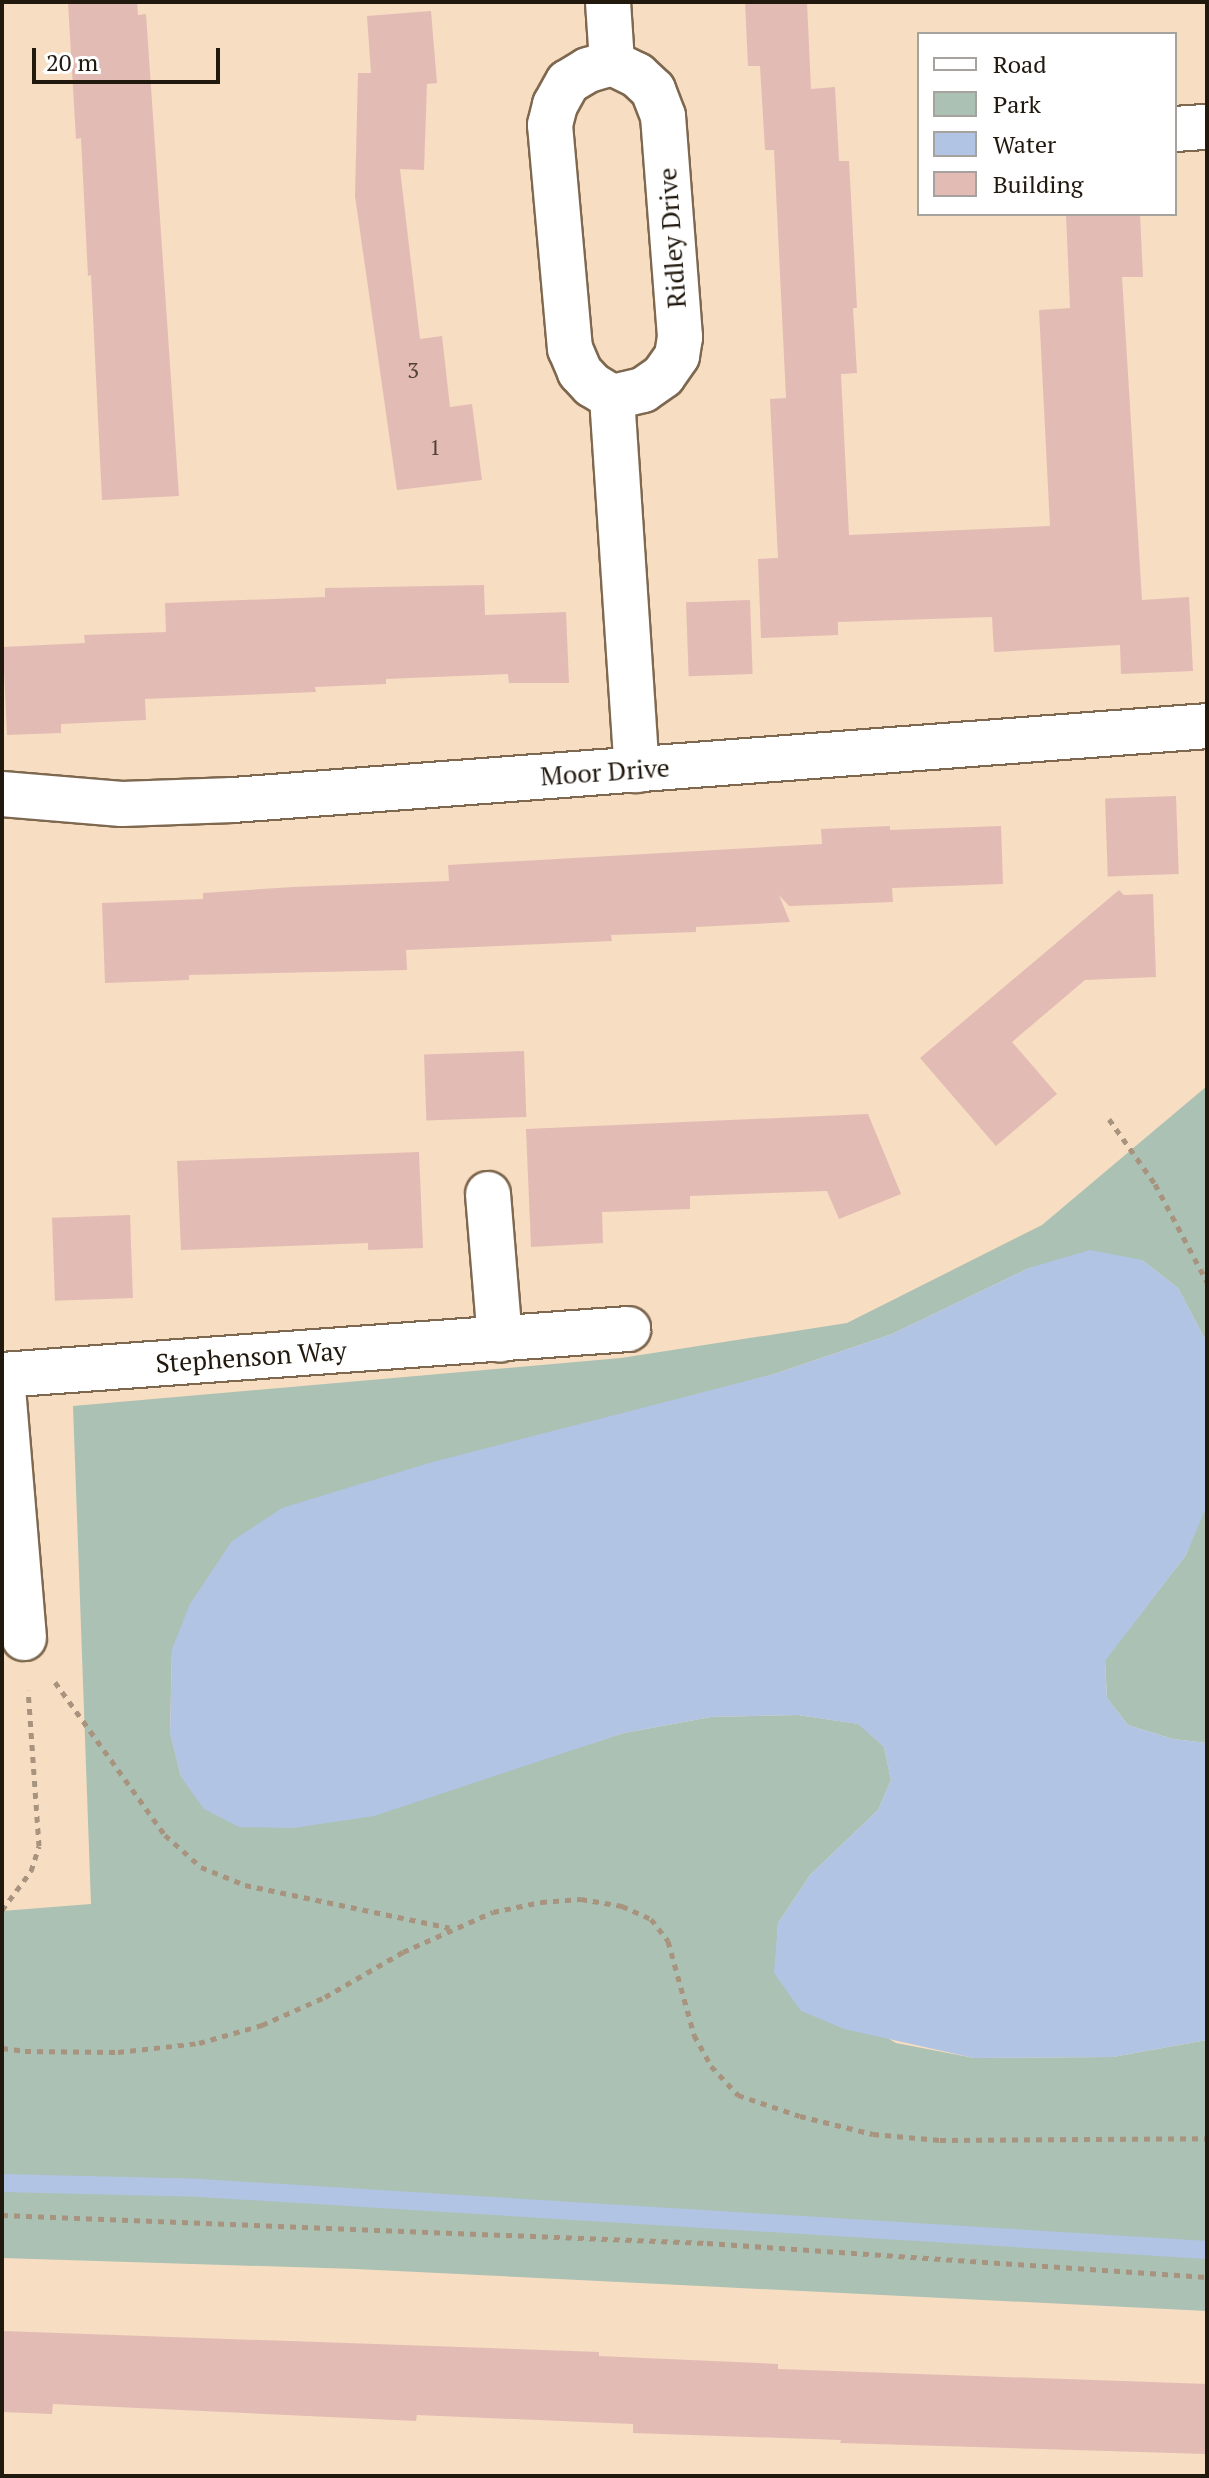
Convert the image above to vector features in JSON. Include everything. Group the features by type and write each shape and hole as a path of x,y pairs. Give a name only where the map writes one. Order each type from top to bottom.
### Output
{"street":[{"path":"608,2 612,63 588,70 568,82 555,105 550,125 570,349 580,372 592,385 612,397 637,770"},
{"name":"Ridley Drive","path":"612,63 637,75 653,90 663,116 680,337 677,356 663,376 643,390 612,397"},
{"path":"1177,129 1207,127"},
{"name":"Moor Drive","path":"2,794 122,804 233,800 1207,726"},
{"path":"488,1194 500,1340"},
{"name":"Stephenson Way","path":"24,1638 2,1375 628,1329"}],"path":[{"path":"1109,1119 1155,1184 1207,1282"},
{"path":"2,1910 31,1871 39,1846 24,1638"},
{"path":"24,1638 165,1835 201,1867 245,1885 452,1928"},
{"path":"2,2048 118,2052 199,2043 262,2025 325,1997 452,1928 493,1912 541,1902 581,1899 622,1906 651,1919 668,1941 694,2035 711,2066 738,2095 800,2116 873,2134 940,2140 1207,2138"},
{"path":"2,2215 707,2243 1207,2277"}],"green space":[{"path":"1207,1086 1207,1343 1178,1288 1142,1260 1029,1268 892,1334 774,1374 621,1415 172,1649 170,1732 181,1777 552,1756 624,1733 711,1717 798,1715 859,1724 884,1747 891,1780 878,1810 810,1875 778,1923 775,1973 896,2043 974,2058 1113,2057 1207,2040 1207,2311 356,2269 2,2258 2,1911 91,1904 73,1406 621,1358 847,1323 1042,1225"},
{"path":"1207,1500 1207,1743 1173,1739 1128,1725 1107,1698 1105,1660 1186,1555"}],"water":[{"path":"1090,1250 1142,1260 1178,1288 1207,1343 1206,1508 1186,1555 1105,1661 1107,1698 1128,1725 1173,1739 1207,1743 1207,2040 1113,2057 974,2058 844,2029 801,2011 774,1973 778,1923 810,1875 878,1810 891,1780 884,1747 858,1724 798,1715 711,1717 624,1733 374,1816 293,1828 239,1827 204,1809 181,1777 170,1733 172,1649 190,1604 232,1541 282,1508 429,1463 774,1374 892,1334 1029,1268"}],"building":[{"path":"68,2 137,2 138,15 146,14 179,496 102,500 91,275 88,276 81,138 76,139"},
{"path":"745,2 807,2 811,89 835,87 839,161 849,161 857,308 853,308 857,373 841,374 849,535 1050,526 1039,310 1070,308 1066,216 1140,216 1143,277 1122,277 1142,600 1189,597 1193,671 1121,674 1120,645 994,652 992,617 838,622 838,635 761,638 758,559 778,558 770,399 786,398 774,150 765,150 760,66 748,66"},
{"path":"431,11 437,83 427,84 424,170 400,169 420,339 442,336 450,407 472,404 482,480 397,490 355,196 358,73 371,73 367,16"},
{"path":"484,585 485,615 566,612 569,683 509,683 508,674 386,679 386,684 315,687 316,692 145,699 146,720 61,724 61,733 7,735 3,647 85,643 84,635 166,632 165,603 325,597 325,588"},
{"path":"750,600 753,674 689,676 686,602"},
{"path":"1176,796 1179,874 1108,876 1105,798"},
{"path":"890,826 890,830 1001,826 1003,884 892,888 893,902 789,906 779,895 790,922 696,927 696,932 611,935 612,941 406,950 407,970 189,975 189,980 105,983 102,903 203,899 203,893 293,887 449,881 448,865 822,844 821,829"},
{"path":"1119,890 1124,895 1153,894 1156,977 1085,980 1012,1042 1057,1094 996,1146 920,1058"},
{"path":"524,1051 526,1117 426,1120 424,1054"},
{"path":"868,1114 901,1194 839,1219 827,1191 690,1196 690,1209 602,1212 603,1243 531,1247 526,1129"},
{"path":"419,1152 423,1248 368,1250 368,1243 181,1250 177,1161"},
{"path":"130,1215 133,1298 55,1301 52,1218"},
{"path":"2,2331 599,2352 599,2356 778,2364 778,2369 1207,2384 1207,2454 840,2443 841,2440 633,2433 633,2424 417,2415 416,2421 53,2404 52,2414 2,2412"}],"waterway":[{"path":"2,2183 200,2188 1207,2250"}]}
